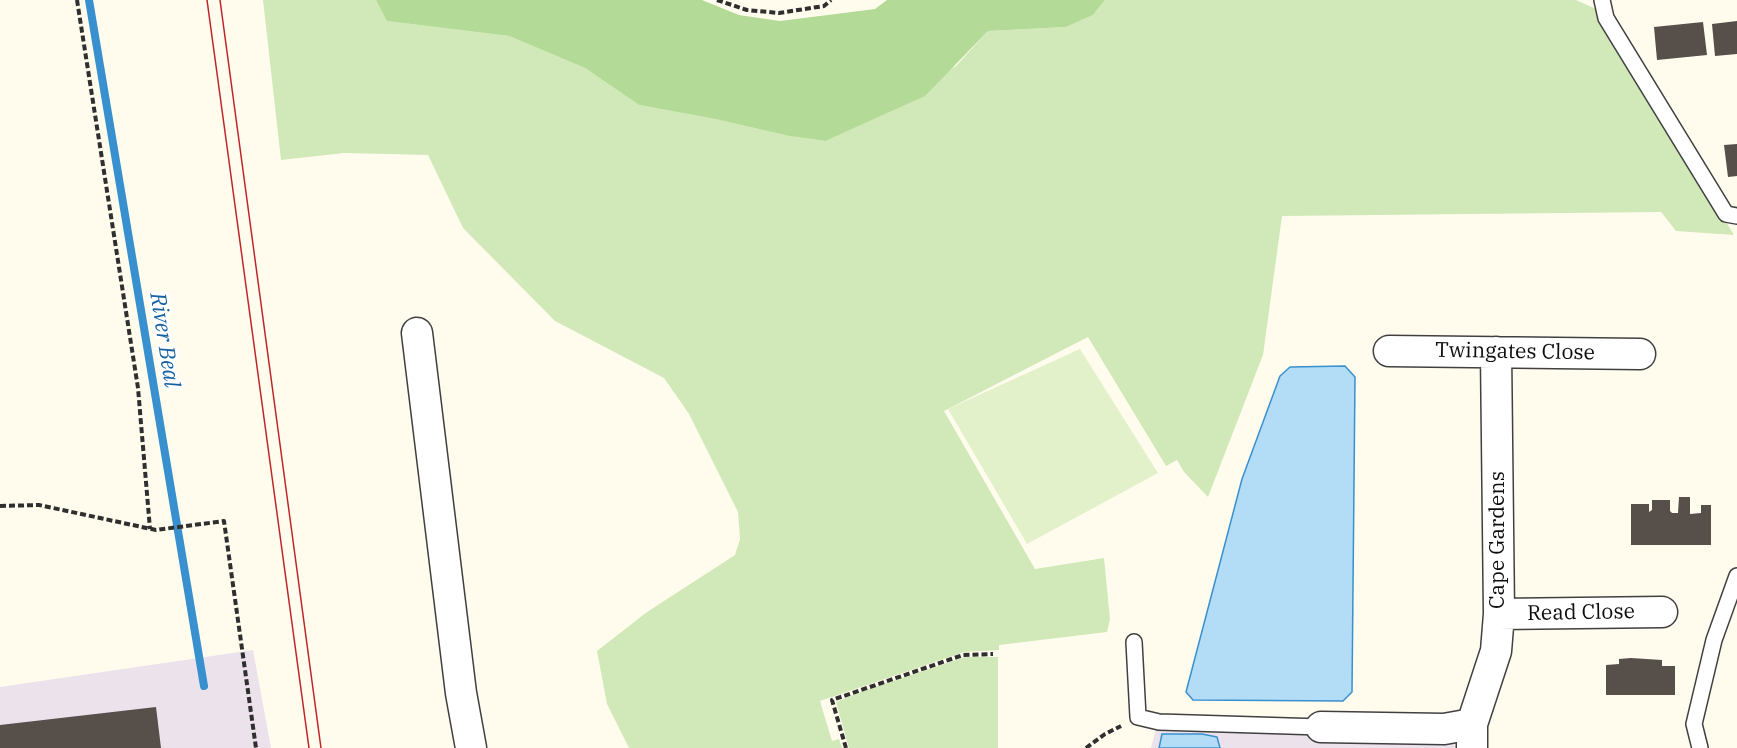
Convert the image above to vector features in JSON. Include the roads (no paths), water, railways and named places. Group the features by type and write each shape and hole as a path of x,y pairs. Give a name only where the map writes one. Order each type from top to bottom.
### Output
{"street":[{"path":"417,333 461,693 471,748"},
{"name":"Twingates Close","path":"1389,351 1640,354"},
{"name":"Cape Gardens","path":"1472,736 1496,651 1499,614 1496,352"},
{"name":"Read Close","path":"1499,614 1662,612"},
{"path":"1321,727 1444,729 1472,736"}],"lane":[{"path":"1602,0 1606,18 1726,214 1737,216"},
{"path":"1700,748 1694,724 1714,640 1737,576"},
{"path":"1134,642 1138,717 1159,722 1321,727"}],"water":[{"path":"1345,366 1355,377 1352,692 1343,701 1193,700 1186,692 1242,479 1280,376 1290,367"},
{"path":"1162,734 1202,734 1217,737 1220,748 1159,748"}],"waterway":[{"name":"River Beal","path":"89,0 204,686"}],"tram line":[{"path":"207,0 309,748"},
{"path":"220,0 321,748"}]}
